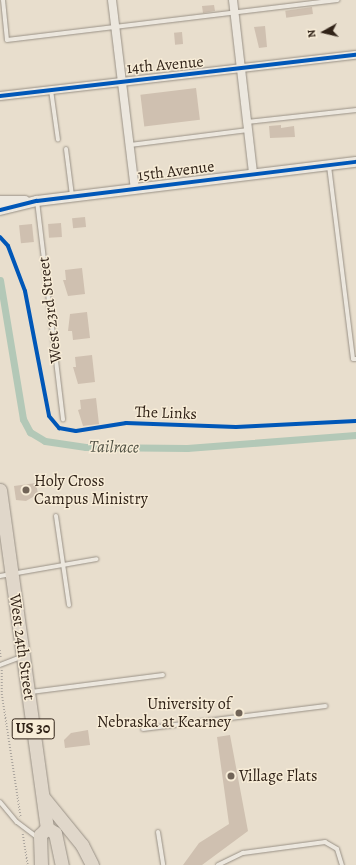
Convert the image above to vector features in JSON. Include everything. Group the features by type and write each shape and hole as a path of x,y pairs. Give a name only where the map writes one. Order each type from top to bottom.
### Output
{"main road":[{"name":"West 24th Street","path":"0,490 6,575 23,657 42,796 44,834 41,865"},
{"path":"42,796 82,845 92,865"},
{"name":"West 24th Street","path":"44,834 54,833 62,865"}],"street":[{"path":"112,0 135,188"},
{"path":"232,0 253,174"},
{"name":"14th Avenue","path":"0,96 122,81 241,70 356,55"},
{"name":"15th Avenue","path":"0,210 37,201 72,196 356,162"},
{"name":"15th Avenue","path":"0,201 37,201"}],"lane":[{"path":"3,0 7,40 338,0"},
{"path":"51,89 58,140"},
{"path":"130,145 356,110"},
{"path":"66,149 72,196"},
{"path":"329,165 353,359 356,359"},
{"name":"West 23rd Street","path":"37,201 63,420"},
{"path":"56,516 69,605"},
{"path":"6,575 97,559"},
{"path":"0,664 23,657"},
{"path":"28,692 163,675"},
{"path":"143,729 326,706"},
{"path":"0,802 22,826 44,834"},
{"path":"158,832 163,865"},
{"path":"218,865 243,853 325,842 337,849 342,865"}],"path":[{"path":"0,650 0,664 28,865"}],"building":[{"path":"214,5 215,11 203,13 202,6"},
{"path":"312,7 313,14 286,18 285,11"},
{"path":"265,26 267,47 259,48 254,27"},
{"path":"182,32 183,44 175,45 174,33"},
{"path":"196,88 200,120 144,127 140,95"},
{"path":"281,125 281,128 294,126 295,137 270,138 269,126"},
{"path":"85,217 86,227 73,228 72,218"},
{"path":"61,223 62,237 49,238 48,224"},
{"path":"32,224 34,242 21,243 19,225"},
{"path":"82,268 85,294 68,296 63,280 66,280 65,270"},
{"path":"87,312 90,338 73,340 72,331 68,331 70,314"},
{"path":"92,355 95,382 78,384 73,367 76,367 75,357"},
{"path":"96,398 99,424 83,426 78,410 81,409 80,400"},
{"name":"Holy Cross Campus Ministry","path":"36,483 38,494 26,501 16,500 14,486"},
{"path":"88,730 90,745 65,748 64,740 71,733"},
{"name":"Village Flats","path":"230,735 248,831 202,865 183,865 199,843 229,824 217,737"}],"waterway":[{"name":"Tailrace","path":"0,280 23,419 30,432 45,441 86,447 187,448 356,435"}],"cycle path":[{"path":"0,96 356,55"},
{"path":"0,210 37,201 356,162"},
{"name":"The Links","path":"0,237 8,246 25,291 49,416 59,428 76,431 126,423 236,427 356,421"}],"place":[{"name":"Holy Cross Campus Ministry","path":"26,490"},
{"name":"University of Nebraska at Kearney","path":"239,713"},
{"name":"Village Flats","path":"231,776"}]}
